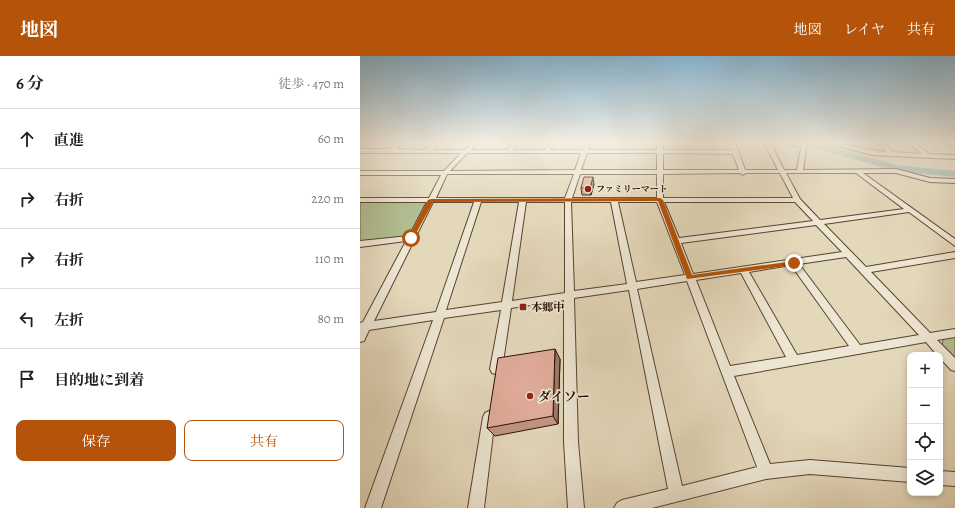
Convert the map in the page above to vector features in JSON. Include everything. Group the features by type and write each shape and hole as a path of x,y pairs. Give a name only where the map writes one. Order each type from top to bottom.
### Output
{"street":[{"path":"360,338 363,327 431,200 446,173 455,163"},
{"path":"576,508 571,442 568,200 581,163"},
{"path":"660,163 660,200 677,242 689,278 766,472"},
{"path":"740,163 744,173"},
{"path":"777,163 797,200 955,366"},
{"path":"800,172 801,163"},
{"path":"360,173 782,173 896,171 930,180 955,182"},
{"path":"858,172 955,243"},
{"path":"360,200 797,200"},
{"path":"372,508 440,315 478,200"},
{"path":"494,383 523,200"},
{"path":"614,200 676,494"},
{"path":"677,242 911,210"},
{"path":"360,244 411,238"},
{"path":"363,327 568,295 744,271 847,254"},
{"path":"863,270 955,255"},
{"path":"794,263 858,350"},
{"path":"744,271 794,361"},
{"path":"727,372 928,339 955,333"},
{"path":"476,508 491,406"},
{"path":"622,508 766,472 810,467 907,475"},
{"path":"943,478 955,479"}],"green space":[{"path":"360,202 425,202 428,204 408,236 360,242"},
{"path":"955,337 955,361 942,348 943,339"}],"building":[{"path":"584,177 593,177 590,188 581,188"},
{"name":"ダイソー","path":"555,349 553,416 487,428 498,358"}],"waterway":[{"path":"878,163 896,168 955,174"}],"place":[{"name":"ファミリーマート","path":"588,189"},
{"name":"本郷中","path":"523,307"},
{"name":"ダイソー","path":"530,396"}],"route":[{"path":"411,238 431,200 660,200 677,242 689,278 794,263"}]}
